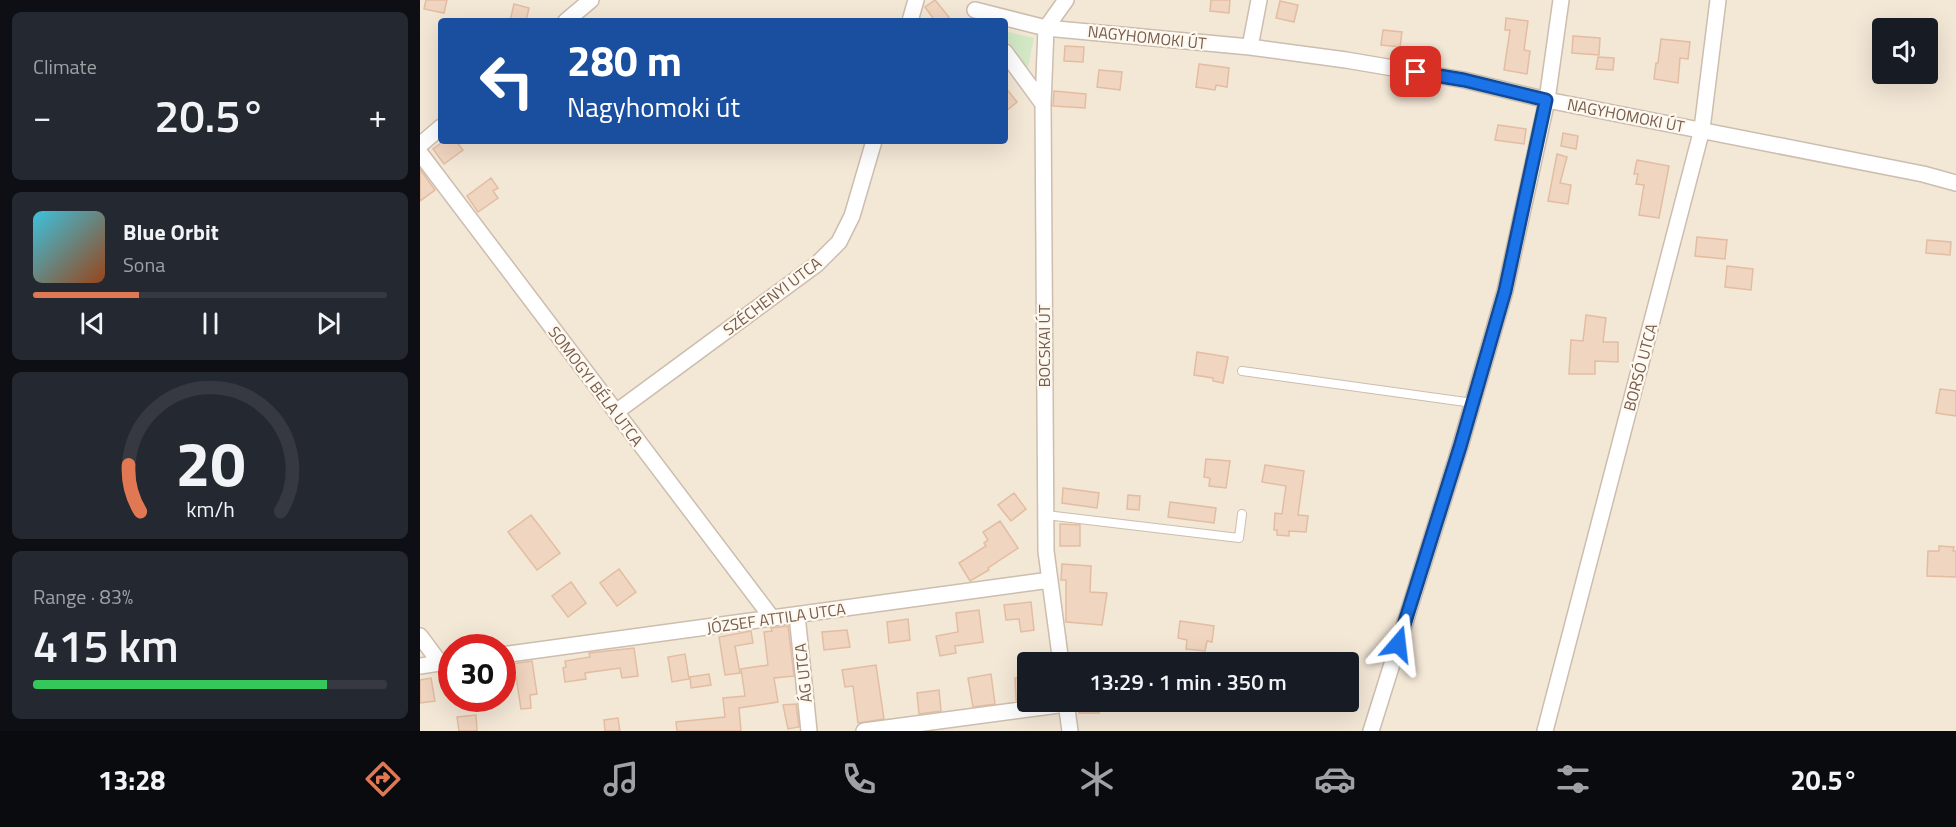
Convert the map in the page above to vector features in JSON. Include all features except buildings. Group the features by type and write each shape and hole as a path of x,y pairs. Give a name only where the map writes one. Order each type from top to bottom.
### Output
{"street":[{"path":"570,18 591,0"},
{"path":"911,18 916,0"},
{"path":"1046,28 1066,0"},
{"path":"1250,47 1259,0"},
{"path":"1371,731 1473,403 1505,291 1546,100 1561,0"},
{"name":"BORSÓ UTCA","path":"1545,731 1702,129 1718,0"},
{"name":"NAGYHOMOKI ÚT","path":"975,10 1007,18"},
{"name":"NAGYHOMOKI ÚT","path":"1008,18 1046,28 1250,47 1464,80 1546,100 1702,129 1923,174 1956,183"},
{"name":"BOCSKAI ÚT","path":"1046,28 1042,104 1046,551 1060,652"},
{"path":"1008,56 1042,104"},
{"path":"420,145 438,130"},
{"name":"SZÉCHENYI UTCA","path":"616,412 817,264 839,242 852,216 873,144"},
{"name":"SOMOGYI BÉLA UTCA","path":"420,153 772,618"},
{"name":"JÓZSEF ATTILA UTCA","path":"516,653 1050,580"},
{"name":"ÁG UTCA","path":"797,615 809,731"},
{"path":"420,636 438,654"},
{"path":"420,666 438,663"},
{"path":"864,731 1017,710"},
{"path":"1067,712 1070,731"}],"lane":[{"path":"1242,371 1473,403"},
{"path":"1046,515 1239,538 1242,514"}],"shaded area":[{"path":"420,0 1956,0 1956,731 420,731"}],"green space":[{"path":"1008,32 1034,38 1027,72 1008,47"}],"route":[{"path":"1398,644 1460,447 1505,291 1546,100 1464,80 1416,72"}]}
